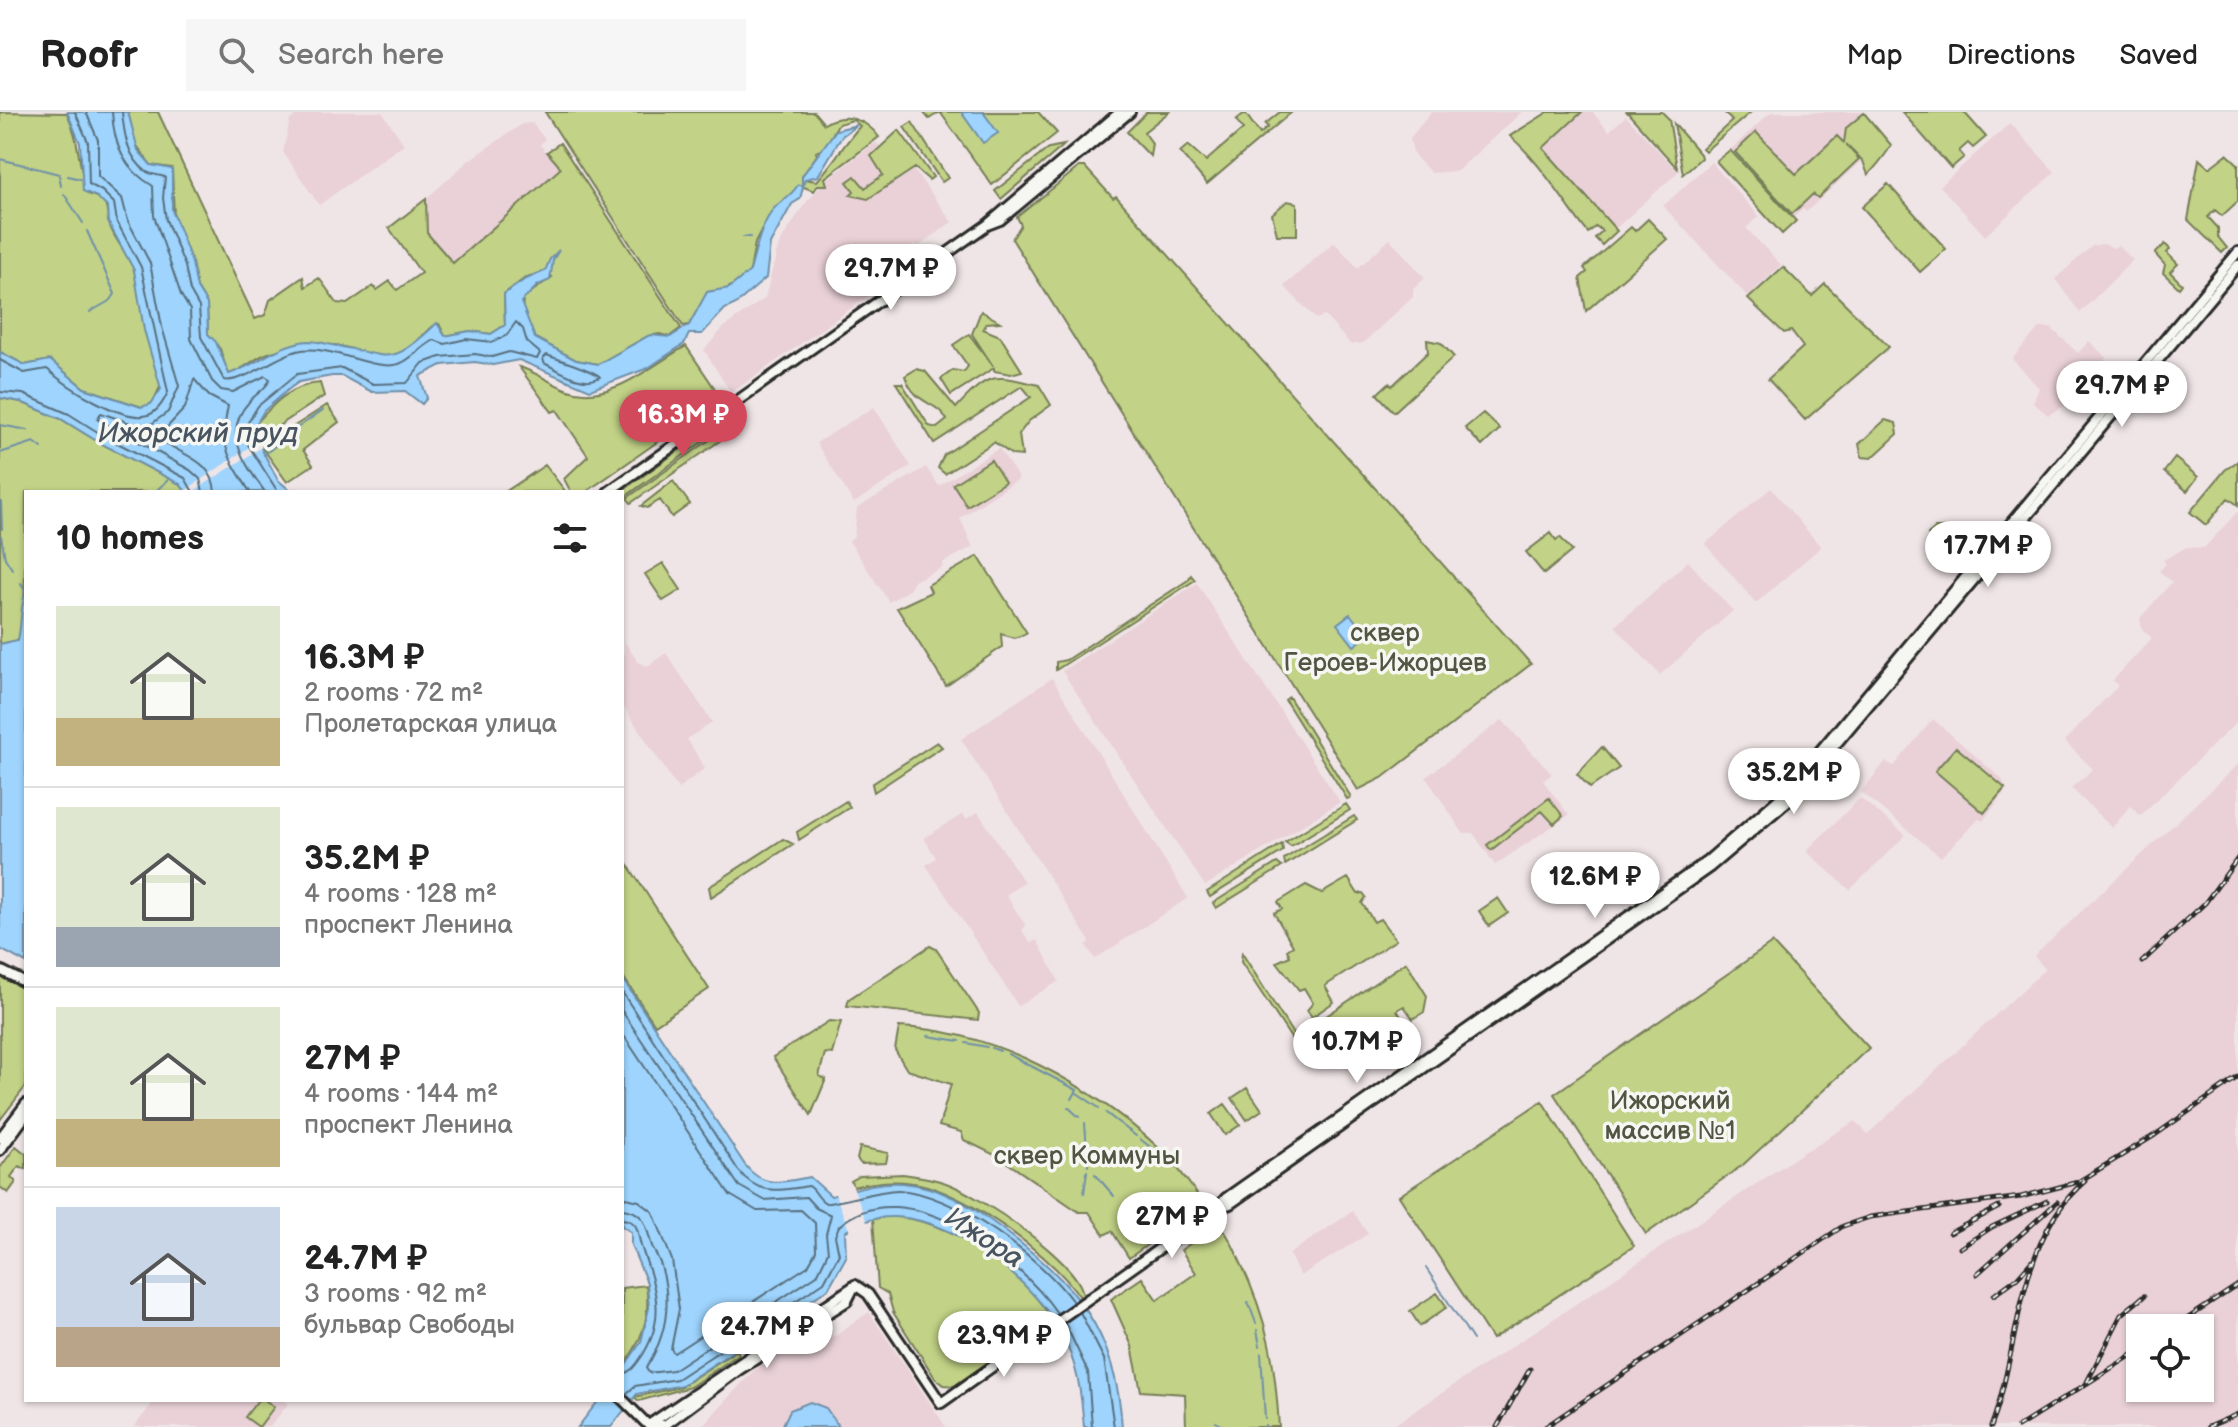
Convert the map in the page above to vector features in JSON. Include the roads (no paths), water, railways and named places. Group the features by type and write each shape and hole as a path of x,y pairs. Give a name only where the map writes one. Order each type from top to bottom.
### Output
{"main road":[{"path":"611,490 987,225 1120,112"},
{"path":"987,225 996,223 1038,192 1130,112"},
{"path":"624,1401 650,1426 855,1285 868,1294 941,1403 1217,1208 1226,1198 1321,1129 1706,862 1783,795 2238,252"},
{"path":"1217,1208 1230,1204 1710,867 1789,800 2238,265"},
{"path":"0,970 24,982"},
{"path":"0,1138 24,1107"},
{"path":"0,1150 24,1118"}],"water":[{"name":"Ижорский пруд","path":"67,112 128,112 138,150 151,165 172,169 172,210 192,263 197,288 207,304 208,334 216,342 229,374 277,350 308,341 388,355 408,348 437,323 445,336 470,331 491,334 505,325 504,294 524,280 545,271 550,259 559,250 553,260 550,280 538,285 521,302 535,338 576,360 598,364 650,335 670,337 689,325 707,292 729,288 750,271 761,233 772,211 798,185 802,185 802,176 836,130 857,125 842,136 818,176 805,179 800,199 792,204 770,244 766,278 736,304 725,309 702,334 689,334 684,344 648,368 590,390 519,360 493,365 475,362 442,365 420,376 427,398 422,404 405,391 372,392 342,376 299,382 264,411 252,431 278,480 290,490 184,490 180,484 61,419 21,402 0,398 0,352 25,365 50,360 84,388 141,407 151,404 161,389 144,330 134,270 108,222 107,207 97,197 83,191 80,143"},
{"path":"961,112 983,112 998,133 983,143"},
{"path":"24,598 24,962 0,949 0,644 18,640"},
{"path":"1350,614 1367,636 1354,646 1337,624"},
{"name":"Ижора","path":"624,981 745,1165 759,1178 774,1182 810,1177 831,1196 884,1183 929,1188 979,1212 1051,1269 1071,1290 1101,1336 1118,1393 1122,1427 1084,1427 1078,1379 1067,1345 1045,1309 1023,1284 967,1240 935,1225 903,1218 873,1219 845,1232 846,1257 828,1289 682,1385 637,1394 611,1427 578,1427 597,1402 624,1402 624,1367 641,1342 649,1308 647,1283 631,1245 631,1232 624,1227"},
{"path":"810,1402 826,1408 839,1427 782,1427 790,1410"}],"waterway":[{"path":"0,159 59,174 61,186"},
{"path":"68,176 80,179"},
{"path":"64,194 83,223"},
{"path":"87,231 115,294 111,300 90,312"},
{"path":"743,237 750,237"},
{"path":"297,428 323,410"},
{"path":"0,425 28,430"},
{"path":"264,455 292,432"},
{"path":"0,453 34,442 42,448"},
{"path":"158,489 168,480"},
{"path":"1,502 2,529"},
{"path":"1,536 5,558 12,569"},
{"path":"21,583 24,589"},
{"path":"928,1036 960,1041"},
{"path":"966,1043 987,1047"},
{"path":"992,1048 1000,1051"},
{"path":"1008,1054 1077,1090 1072,1099"},
{"path":"1077,1093 1099,1108"},
{"path":"1068,1107 1079,1117"},
{"path":"1106,1113 1136,1136"},
{"path":"1085,1123 1088,1166"},
{"path":"1140,1139 1161,1155"},
{"path":"1084,1193 1087,1171"},
{"path":"1095,1174 1114,1196"},
{"path":"1426,1268 1473,1340"},
{"path":"1248,1302 1256,1323"},
{"path":"1257,1330 1260,1346"},
{"path":"1261,1353 1265,1419"},
{"path":"1216,1422 1225,1427"}],"railway":[{"path":"2142,962 2205,903 2238,858"},
{"path":"1545,1427 1843,1226 1870,1217 2021,1197 2078,1182 2155,1135 2238,1077"},
{"path":"1991,1427 2032,1264 2062,1206 2085,1181"},
{"path":"1960,1248 1992,1227 2047,1201"},
{"path":"1977,1274 2057,1202"},
{"path":"1950,1233 1999,1207"},
{"path":"1994,1295 2017,1278 2032,1261"},
{"path":"2194,1314 2238,1285"},
{"path":"2087,1382 2121,1315 2144,1296"},
{"path":"2018,1427 2126,1359"},
{"path":"1497,1427 1530,1369"},
{"path":"2208,1427 2238,1414"}],"park label":[{"name":"сквер Героев-Ижорцев","path":"1385,648"},
{"name":"Ижорский массив №1","path":"1670,1116"},
{"name":"сквер Коммуны","path":"1087,1156"}]}
